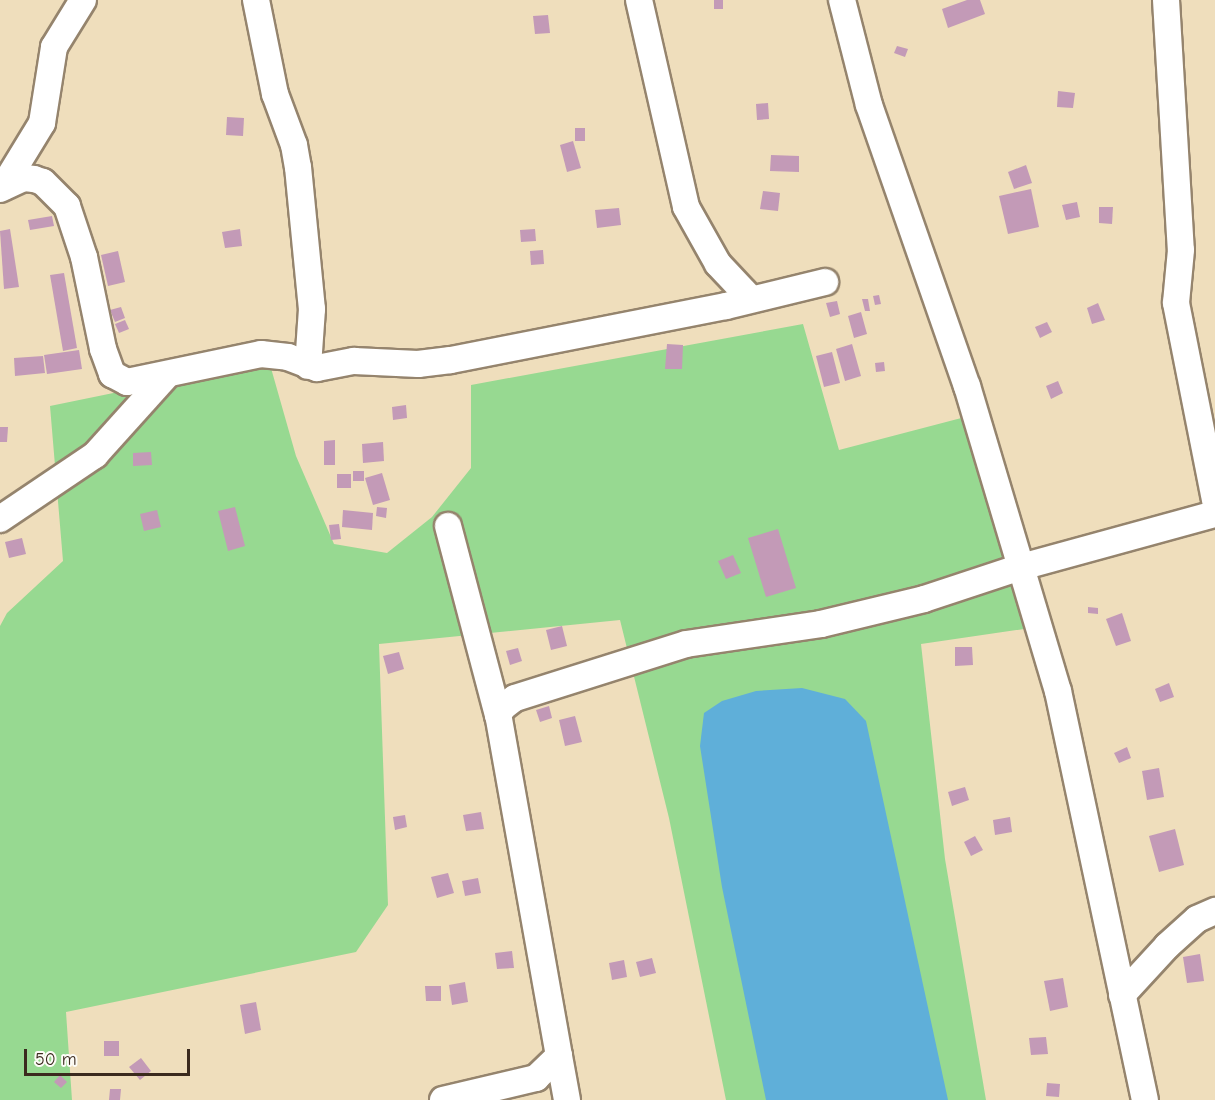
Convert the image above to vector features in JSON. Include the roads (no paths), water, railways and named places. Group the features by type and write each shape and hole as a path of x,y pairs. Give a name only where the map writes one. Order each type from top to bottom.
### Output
{"street":[{"path":"83,0 54,47 42,123 44,163 54,191 75,224 112,374 127,382 261,354 288,357 308,366 331,368 354,361 418,364 452,360 825,282"},
{"path":"256,0 275,94 294,145 298,167 312,309 308,366"},
{"path":"639,0 686,207 718,264 751,299"},
{"path":"842,0 869,105 966,386 1058,691 1145,1100"},
{"path":"1166,0 1181,250 1176,303 1215,501"},
{"path":"2,188 42,123"},
{"path":"2,188 24,178 44,182 54,191"},
{"path":"0,519 95,455 167,375"},
{"path":"498,715 515,698 630,659 686,644 821,624 924,599 1021,567 1215,514"},
{"path":"448,526 498,715 567,1100"},
{"path":"1122,995 1167,946 1197,919 1215,911"},
{"path":"443,1100 536,1078 558,1056"}],"water":[{"path":"802,688 845,699 866,721 948,1100 766,1100 722,887 700,746 704,713 722,701 756,691"}]}
